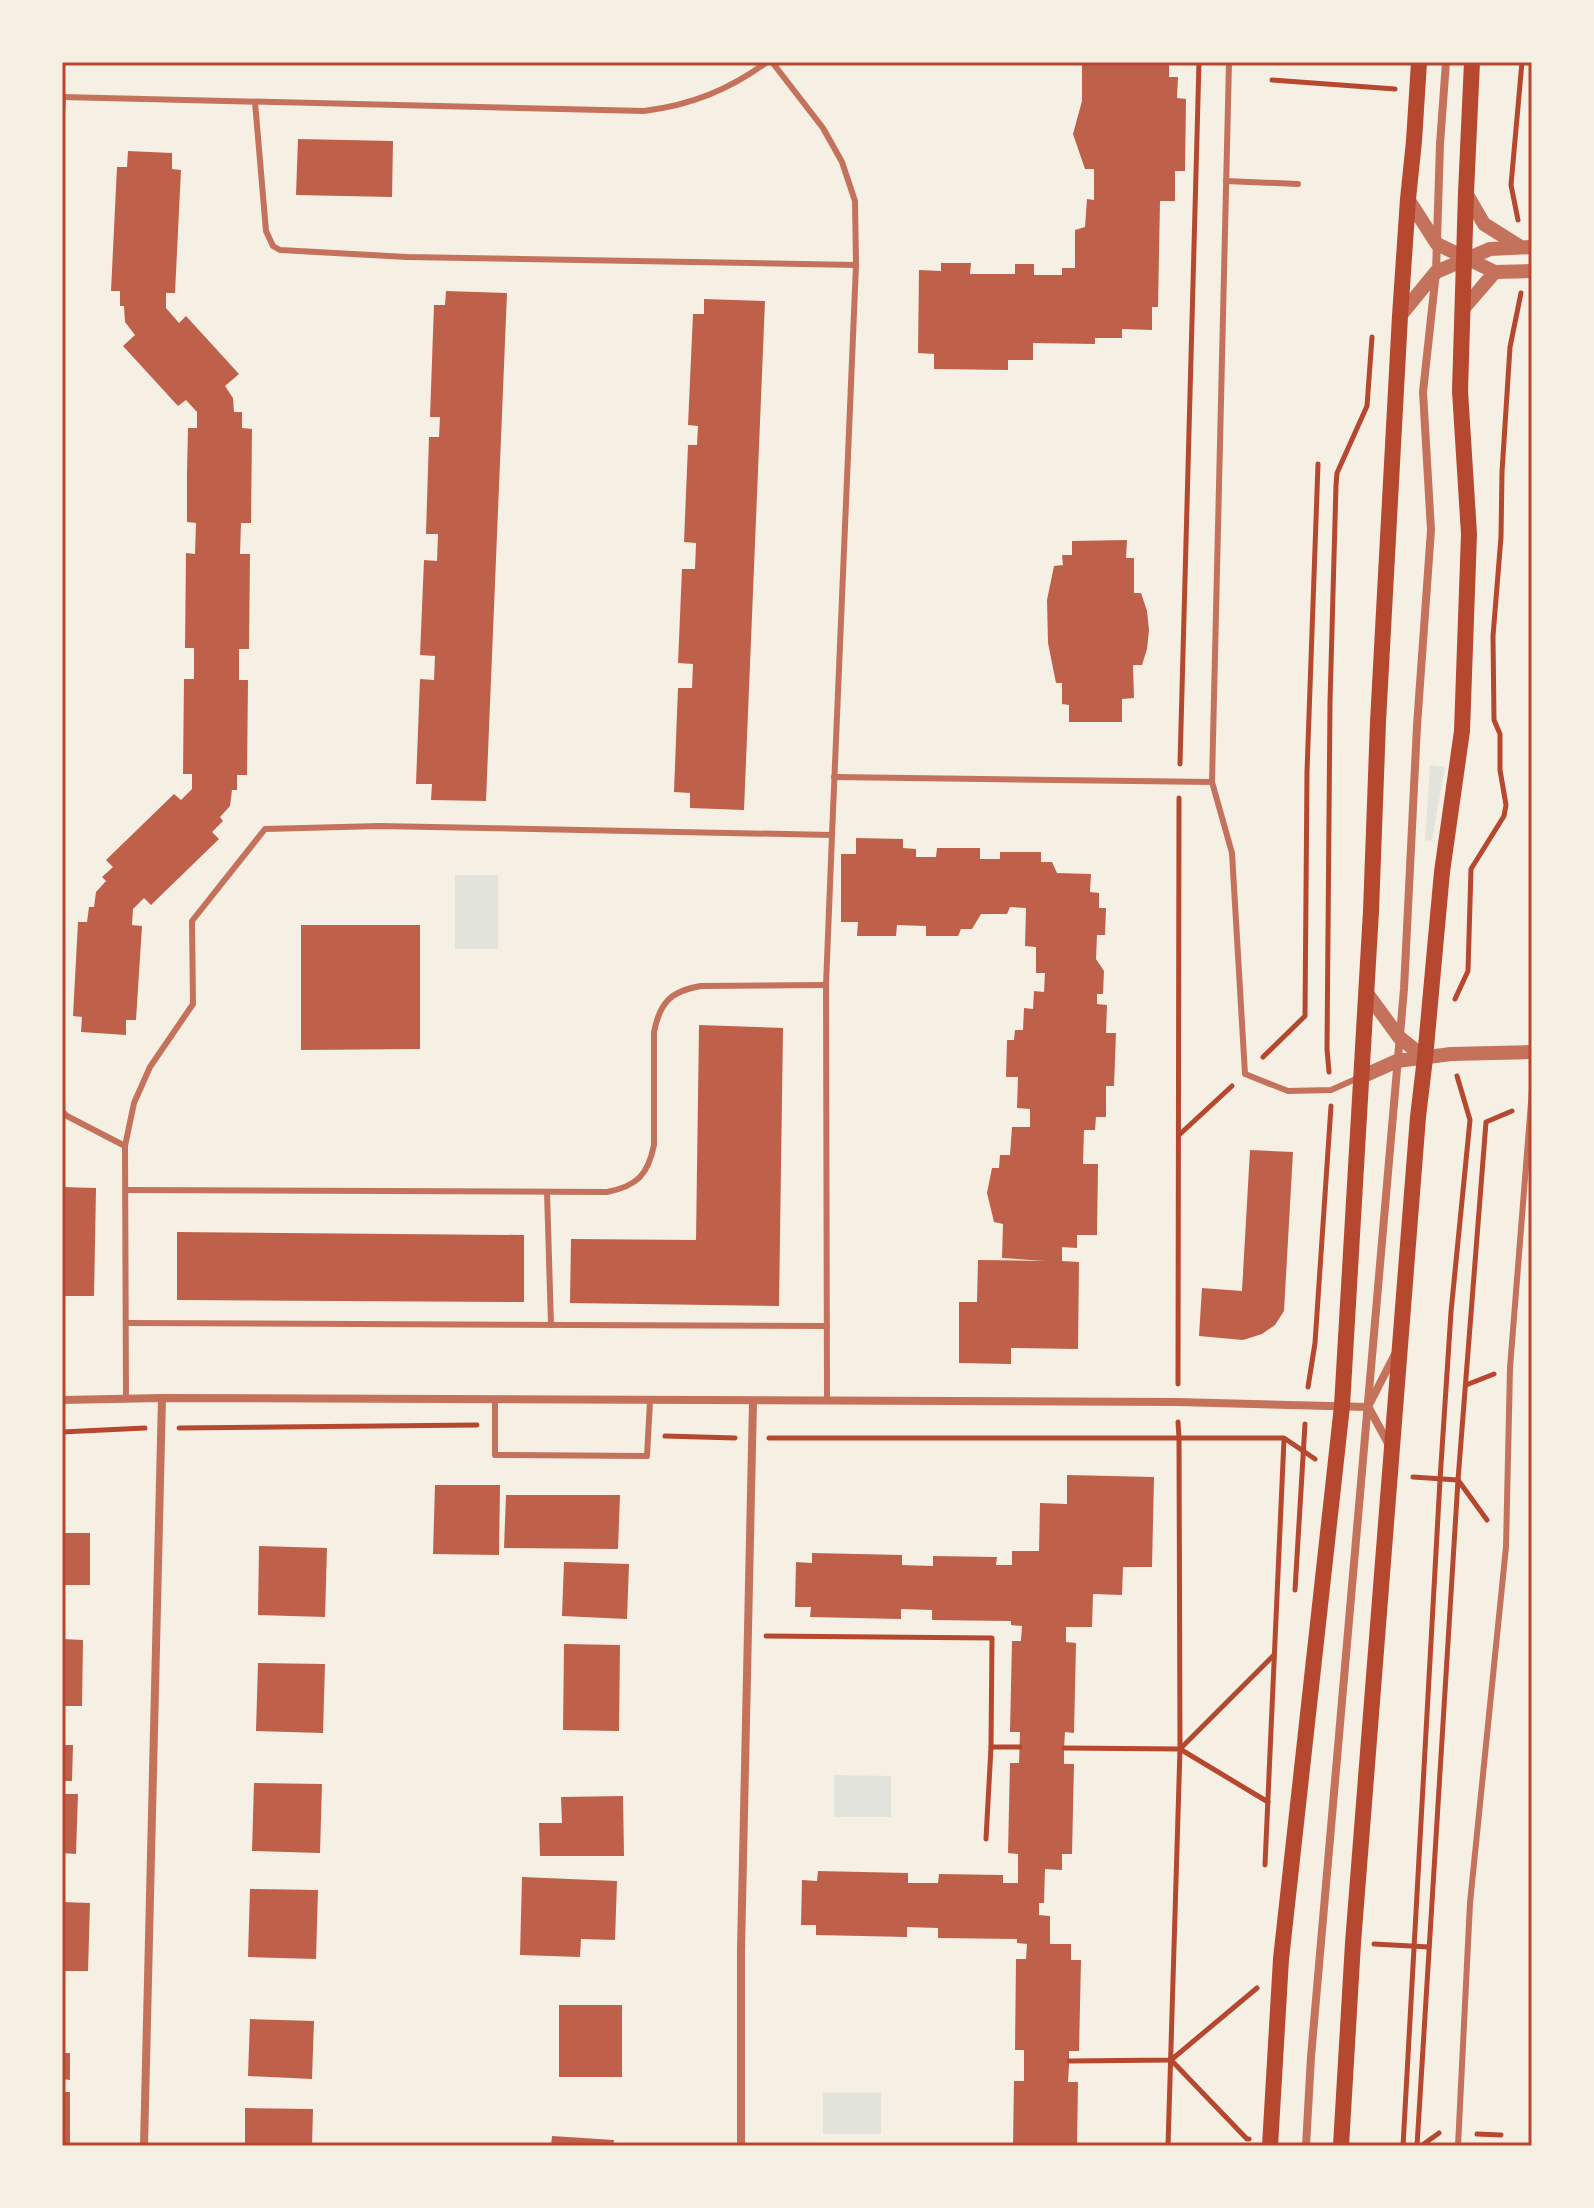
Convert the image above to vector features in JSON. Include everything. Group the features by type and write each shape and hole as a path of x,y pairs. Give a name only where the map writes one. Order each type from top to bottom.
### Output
{"main road":[{"path":"1270,2146 1281,1959 1342,1406 1400,316 1419,62"},
{"path":"1341,2146 1353,1943 1418,1117 1442,872 1462,731 1469,534 1460,391 1472,62"}],"street":[{"path":"1306,2146 1311,2057 1404,989 1417,726 1431,530 1423,392 1436,272 1446,62"},
{"path":"1466,193 1484,224 1525,246"},
{"path":"1408,199 1437,244 1495,272 1528,271"},
{"path":"1400,316 1436,272 1490,249 1525,246"},
{"path":"1463,309 1495,272"},
{"path":"1366,992 1399,1037 1425,1058"},
{"path":"1361,1077 1397,1061 1451,1054 1532,1052"},
{"path":"1368,1407 1399,1346"},
{"path":"144,2146 162,1398"},
{"path":"62,1400 1177,1402 1368,1407"},
{"path":"741,2146 741,1960 753,1401"},
{"path":"1368,1407 1391,1450"}],"lane":[{"path":"62,113 62,97 644,111 691,103 719,92 770,62 823,128 842,162 855,201 856,265 826,985 827,1401"},
{"path":"1229,62 1212,782 1232,853 1245,1074 1288,1091 1331,1090 1361,1077"},
{"path":"255,102 266,231 273,246 280,250 407,257 856,265"},
{"path":"1226,181 1298,184"},
{"path":"834,777 1212,782"},
{"path":"126,1398 125,1146 134,1103 150,1067 193,1004 192,921 265,829 379,826 832,835"},
{"path":"126,1190 607,1192 625,1188 641,1178 651,1163 654,1145 654,1032 658,1014 668,999 683,989 701,986 826,985"},
{"path":"1458,2146 1470,1903 1506,1547 1510,1368 1532,1090"},
{"path":"62,1111 125,1146"},
{"path":"547,1192 551,1325"},
{"path":"127,1323 827,1326"},
{"path":"495,1400 495,1455 647,1456 650,1401"}],"path":[{"path":"1168,2146 1180,1749 1177,1402 1179,782 1199,62"},
{"path":"1522,62 1511,185 1525,246"},
{"path":"1272,80 1403,89"},
{"path":"1453,1005 1468,971 1471,869 1504,816 1506,805 1500,770 1500,734 1494,720 1493,636 1510,347 1528,271"},
{"path":"1179,1135 1305,1016 1307,772 1318,464"},
{"path":"1403,2146 1440,1480 1451,1312 1470,1120 1451,1054"},
{"path":"1417,2146 1458,1480 1486,1122"},
{"path":"1466,1385 1510,1368"},
{"path":"62,1432 495,1425"},
{"path":"648,1436 1284,1438 1335,1472"},
{"path":"1264,1879 1284,1438"},
{"path":"1390,1474 1458,1480"},
{"path":"1458,1480 1506,1547"},
{"path":"748,1635 992,1638 986,1839"},
{"path":"1180,1749 1273,1656"},
{"path":"991,1747 1020,1747"},
{"path":"1064,1748 1180,1749 1269,1803"},
{"path":"1353,1943 1429,1947"},
{"path":"1069,2061 1171,2060 1257,1987 1256,2002"},
{"path":"1171,2060 1246,2142"},
{"path":"1246,2142 1248,2123"}],"shaded area":[{"path":"1430,765 1445,767 1432,840 1425,841"},
{"path":"455,875 498,875 498,949 455,949"},
{"path":"834,1775 891,1776 891,1817 834,1817"},
{"path":"823,2093 881,2093 881,2134 823,2134"}],"building":[{"path":"1082,62 1169,62 1169,77 1178,77 1177,98 1186,99 1185,171 1175,171 1175,201 1160,201 1158,307 1152,307 1152,330 1122,329 1122,338 1095,338 1095,344 1033,343 1033,360 1008,360 1008,370 934,369 934,354 918,353 919,270 941,271 941,263 971,263 970,274 1015,274 1015,264 1034,264 1034,275 1062,275 1062,268 1075,268 1075,230 1085,227 1087,199 1094,200 1094,169 1085,169 1073,134 1082,101"},
{"path":"298,139 393,141 392,197 296,195"},
{"path":"128,151 172,153 172,169 181,170 175,293 166,293 166,308 179,323 186,316 239,374 225,386 233,398 234,412 242,412 242,428 252,429 251,523 241,523 240,554 250,554 249,649 239,649 239,680 248,680 247,775 237,775 237,790 232,790 230,806 220,817 223,821 212,832 219,839 151,905 144,898 133,909 132,925 142,926 136,1020 126,1020 126,1035 81,1032 82,1017 73,1016 78,922 87,922 89,907 94,907 96,892 106,881 102,877 113,867 106,860 174,794 181,800 192,789 192,774 183,774 184,679 194,679 194,648 185,648 186,553 195,554 196,523 187,522 187,473 188,428 197,428 197,412 186,400 178,406 123,346 135,335 125,322 120,291 111,291 117,167 127,167"},
{"path":"446,291 507,293 486,801 431,800 432,784 416,784 420,679 434,680 435,656 420,655 424,560 437,561 438,534 426,534 429,437 439,437 440,417 430,417 434,305 445,305"},
{"path":"704,299 765,301 744,810 690,808 690,793 674,792 678,688 692,688 693,664 678,663 682,569 695,569 696,543 684,542 688,445 697,445 698,426 688,425 693,314 704,314"},
{"path":"1127,540 1126,558 1134,558 1134,593 1141,593 1149,630 1142,665 1133,665 1134,698 1122,699 1122,722 1069,722 1069,705 1062,704 1062,683 1056,683 1048,643 1047,600 1054,566 1063,565 1062,555 1072,555 1072,541"},
{"path":"856,838 903,839 903,848 916,849 916,857 936,857 937,848 980,848 980,859 1000,859 1000,852 1041,852 1041,862 1052,862 1057,873 1091,874 1090,892 1099,893 1099,908 1106,908 1105,935 1097,935 1096,959 1104,971 1103,994 1097,994 1097,1004 1107,1005 1106,1033 1116,1033 1114,1086 1106,1086 1106,1117 1096,1117 1095,1130 1084,1130 1083,1164 1098,1164 1097,1235 1077,1235 1077,1248 1062,1247 1062,1261 1079,1262 1078,1349 1011,1348 1011,1364 959,1363 959,1302 977,1302 978,1260 1045,1261 1002,1258 1003,1224 994,1222 987,1193 992,1168 999,1168 1000,1155 1010,1155 1012,1127 1030,1127 1030,1109 1017,1108 1018,1077 1006,1077 1007,1040 1014,1040 1015,1030 1023,1030 1024,1008 1033,1009 1034,991 1044,992 1045,973 1036,973 1036,947 1025,946 1026,908 1010,907 1007,914 981,914 972,929 961,929 958,936 926,936 926,926 897,925 896,936 857,936 858,922 841,922 841,854 856,854"},
{"path":"301,925 420,925 420,1049 301,1050"},
{"path":"699,1025 783,1028 779,1306 570,1303 571,1239 696,1240"},
{"path":"1250,1150 1293,1152 1284,1311 1275,1325 1262,1334 1243,1340 1199,1336 1202,1288 1242,1291"},
{"path":"62,1187 96,1188 94,1296 62,1296"},
{"path":"177,1232 524,1235 524,1302 177,1300"},
{"path":"1067,1475 1154,1477 1152,1567 1123,1567 1122,1595 1093,1594 1092,1627 1066,1627 1066,1642 1076,1643 1074,1733 1065,1732 1064,1748 1064,1764 1074,1764 1072,1854 1062,1854 1062,1870 1045,1869 1044,1903 1039,1903 1039,1915 1050,1916 1050,1944 1071,1944 1071,1960 1081,1960 1079,2051 1069,2051 1068,2082 1078,2082 1077,2146 1013,2146 1014,2081 1024,2081 1024,2050 1015,2050 1016,1959 1026,1959 1027,1944 1017,1943 1017,1939 938,1938 938,1928 907,1927 907,1937 816,1935 816,1925 801,1925 802,1880 817,1881 818,1871 908,1873 908,1883 938,1883 939,1874 1003,1875 1003,1883 1018,1883 1018,1854 1008,1853 1010,1763 1019,1763 1020,1732 1010,1732 1012,1641 1021,1641 1022,1626 1011,1625 1011,1621 932,1620 932,1610 901,1609 901,1619 810,1617 811,1607 795,1607 796,1562 812,1563 812,1553 902,1555 902,1565 933,1566 933,1556 997,1557 996,1565 1012,1565 1012,1551 1039,1551 1040,1503 1067,1504"},
{"path":"435,1485 500,1485 499,1555 433,1554"},
{"path":"506,1495 620,1495 618,1549 504,1548"},
{"path":"62,1533 90,1533 90,1585 62,1585"},
{"path":"259,1546 327,1548 325,1617 258,1615"},
{"path":"564,1562 629,1564 627,1619 562,1616"},
{"path":"62,1639 83,1640 82,1706 62,1706"},
{"path":"564,1644 620,1645 619,1731 563,1730"},
{"path":"258,1663 325,1664 323,1733 256,1731"},
{"path":"62,1745 73,1745 72,1781 62,1781"},
{"path":"254,1783 322,1784 320,1853 252,1851"},
{"path":"62,1794 78,1794 76,1854 62,1853"},
{"path":"623,1796 624,1856 540,1856 539,1823 562,1823 561,1797"},
{"path":"522,1877 617,1881 615,1940 581,1939 580,1957 520,1955"},
{"path":"250,1889 318,1890 316,1959 248,1957"},
{"path":"62,1902 90,1903 88,1971 62,1971"},
{"path":"559,2005 622,2005 622,2077 559,2077"},
{"path":"250,2019 314,2021 312,2079 248,2076"},
{"path":"62,2053 70,2053 70,2080 62,2079"},
{"path":"62,2092 70,2092 70,2146 62,2146"},
{"path":"245,2108 313,2109 312,2146 245,2146"},
{"path":"552,2136 614,2140 613,2146 551,2146"}]}
